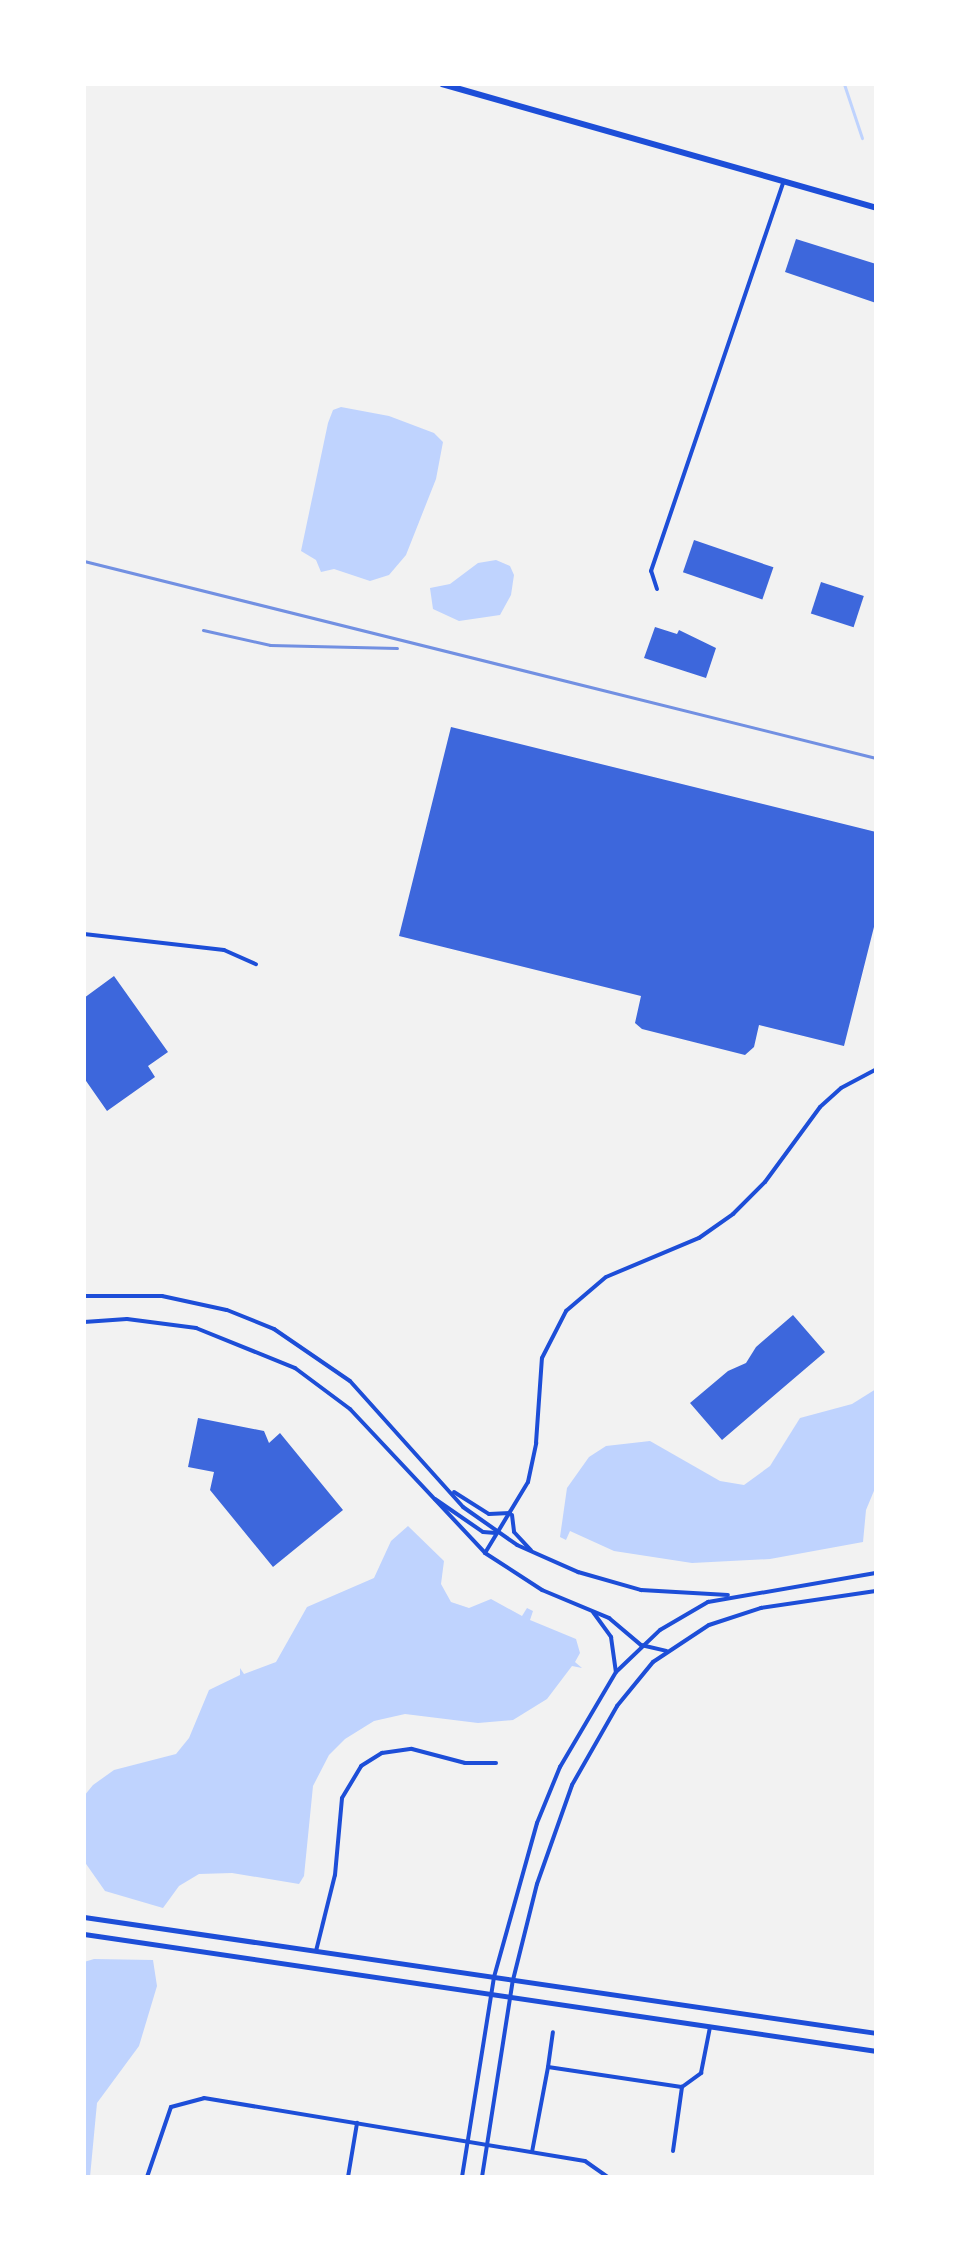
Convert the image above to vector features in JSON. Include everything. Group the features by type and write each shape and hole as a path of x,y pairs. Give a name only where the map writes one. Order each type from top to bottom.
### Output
{"main road":[{"path":"442,84 876,208"}],"street":[{"path":"657,589 651,571 783,183"},
{"path":"84,934 224,950 256,964"},
{"path":"485,1553 512,1512 534,1455 542,1358 566,1311 606,1277 699,1238 733,1214 765,1182 820,1107 876,1069"},
{"path":"84,1296 162,1296 227,1310 274,1329 350,1381 449,1489 498,1533 545,1557 641,1590 734,1595"},
{"path":"84,1322 180,1325 273,1357 350,1409 485,1553 542,1590 588,1608 641,1645 666,1651"},
{"path":"449,1489 489,1514 512,1512"},
{"path":"434,1498 483,1532 498,1533"},
{"path":"512,1512 517,1537 545,1557"},
{"path":"462,2177 494,1977 546,1797 616,1672 641,1645 694,1608 734,1595 876,1573"},
{"path":"482,2177 513,1980 537,1884 572,1785 628,1690 666,1651 709,1625 741,1613 876,1591"},
{"path":"588,1608 611,1637 616,1672"},
{"path":"316,1951 335,1875 342,1798 361,1766 382,1753 412,1749 465,1763 496,1763"},
{"path":"84,1917 876,2033"},
{"path":"84,1934 876,2051"},
{"path":"548,2067 682,2087 701,2073 710,2027"},
{"path":"532,2152 553,2032"},
{"path":"673,2151 682,2087"},
{"path":"147,2177 163,2120 180,2101 204,2098 585,2161 608,2177"},
{"path":"348,2177 357,2123"}],"water":[{"path":"341,407 389,416 434,433 443,442 436,479 406,555 389,575 370,581 334,569 321,572 316,560 301,551 328,423 333,410"},
{"path":"496,560 510,566 514,575 511,595 500,615 459,621 433,609 430,588 450,584 478,563"},
{"path":"876,1389 876,1486 866,1510 863,1542 770,1559 692,1563 614,1551 570,1531 566,1540 560,1537 567,1488 589,1457 606,1446 650,1441 720,1481 744,1485 770,1466 800,1418 852,1404"},
{"path":"408,1526 444,1561 441,1584 451,1602 469,1608 491,1599 522,1616 527,1608 533,1611 530,1620 576,1639 580,1653 575,1662 582,1668 572,1666 547,1699 513,1720 478,1723 405,1714 374,1721 345,1739 329,1755 313,1786 304,1876 299,1884 232,1873 199,1874 179,1886 163,1908 105,1891 84,1861 84,1796 93,1785 114,1770 176,1754 189,1738 209,1690 240,1675 240,1668 244,1674 276,1662 307,1607 374,1578 391,1541"},
{"path":"94,1959 153,1960 157,1986 139,2046 97,2103 90,2177 84,2177 84,1962"}],"building":[{"path":"796,239 876,264 876,303 785,272"},
{"path":"694,540 773,567 762,599 683,572"},
{"path":"821,582 864,596 854,627 811,613"},
{"path":"655,627 677,634 679,630 716,648 706,678 644,658"},
{"path":"451,727 876,832 876,919 844,1046 759,1025 754,1047 745,1055 642,1029 635,1023 641,996 399,936"},
{"path":"114,976 168,1052 148,1066 155,1077 107,1111 84,1078 84,998"},
{"path":"793,1315 825,1352 722,1440 690,1403 728,1371 746,1363 756,1347"},
{"path":"198,1418 264,1431 269,1443 280,1433 343,1510 273,1567 210,1490 214,1472 188,1467"}],"waterway":[{"path":"844,84 862,138"}],"railway":[{"path":"84,561 876,758"},
{"path":"203,630 270,645 397,648"}]}
